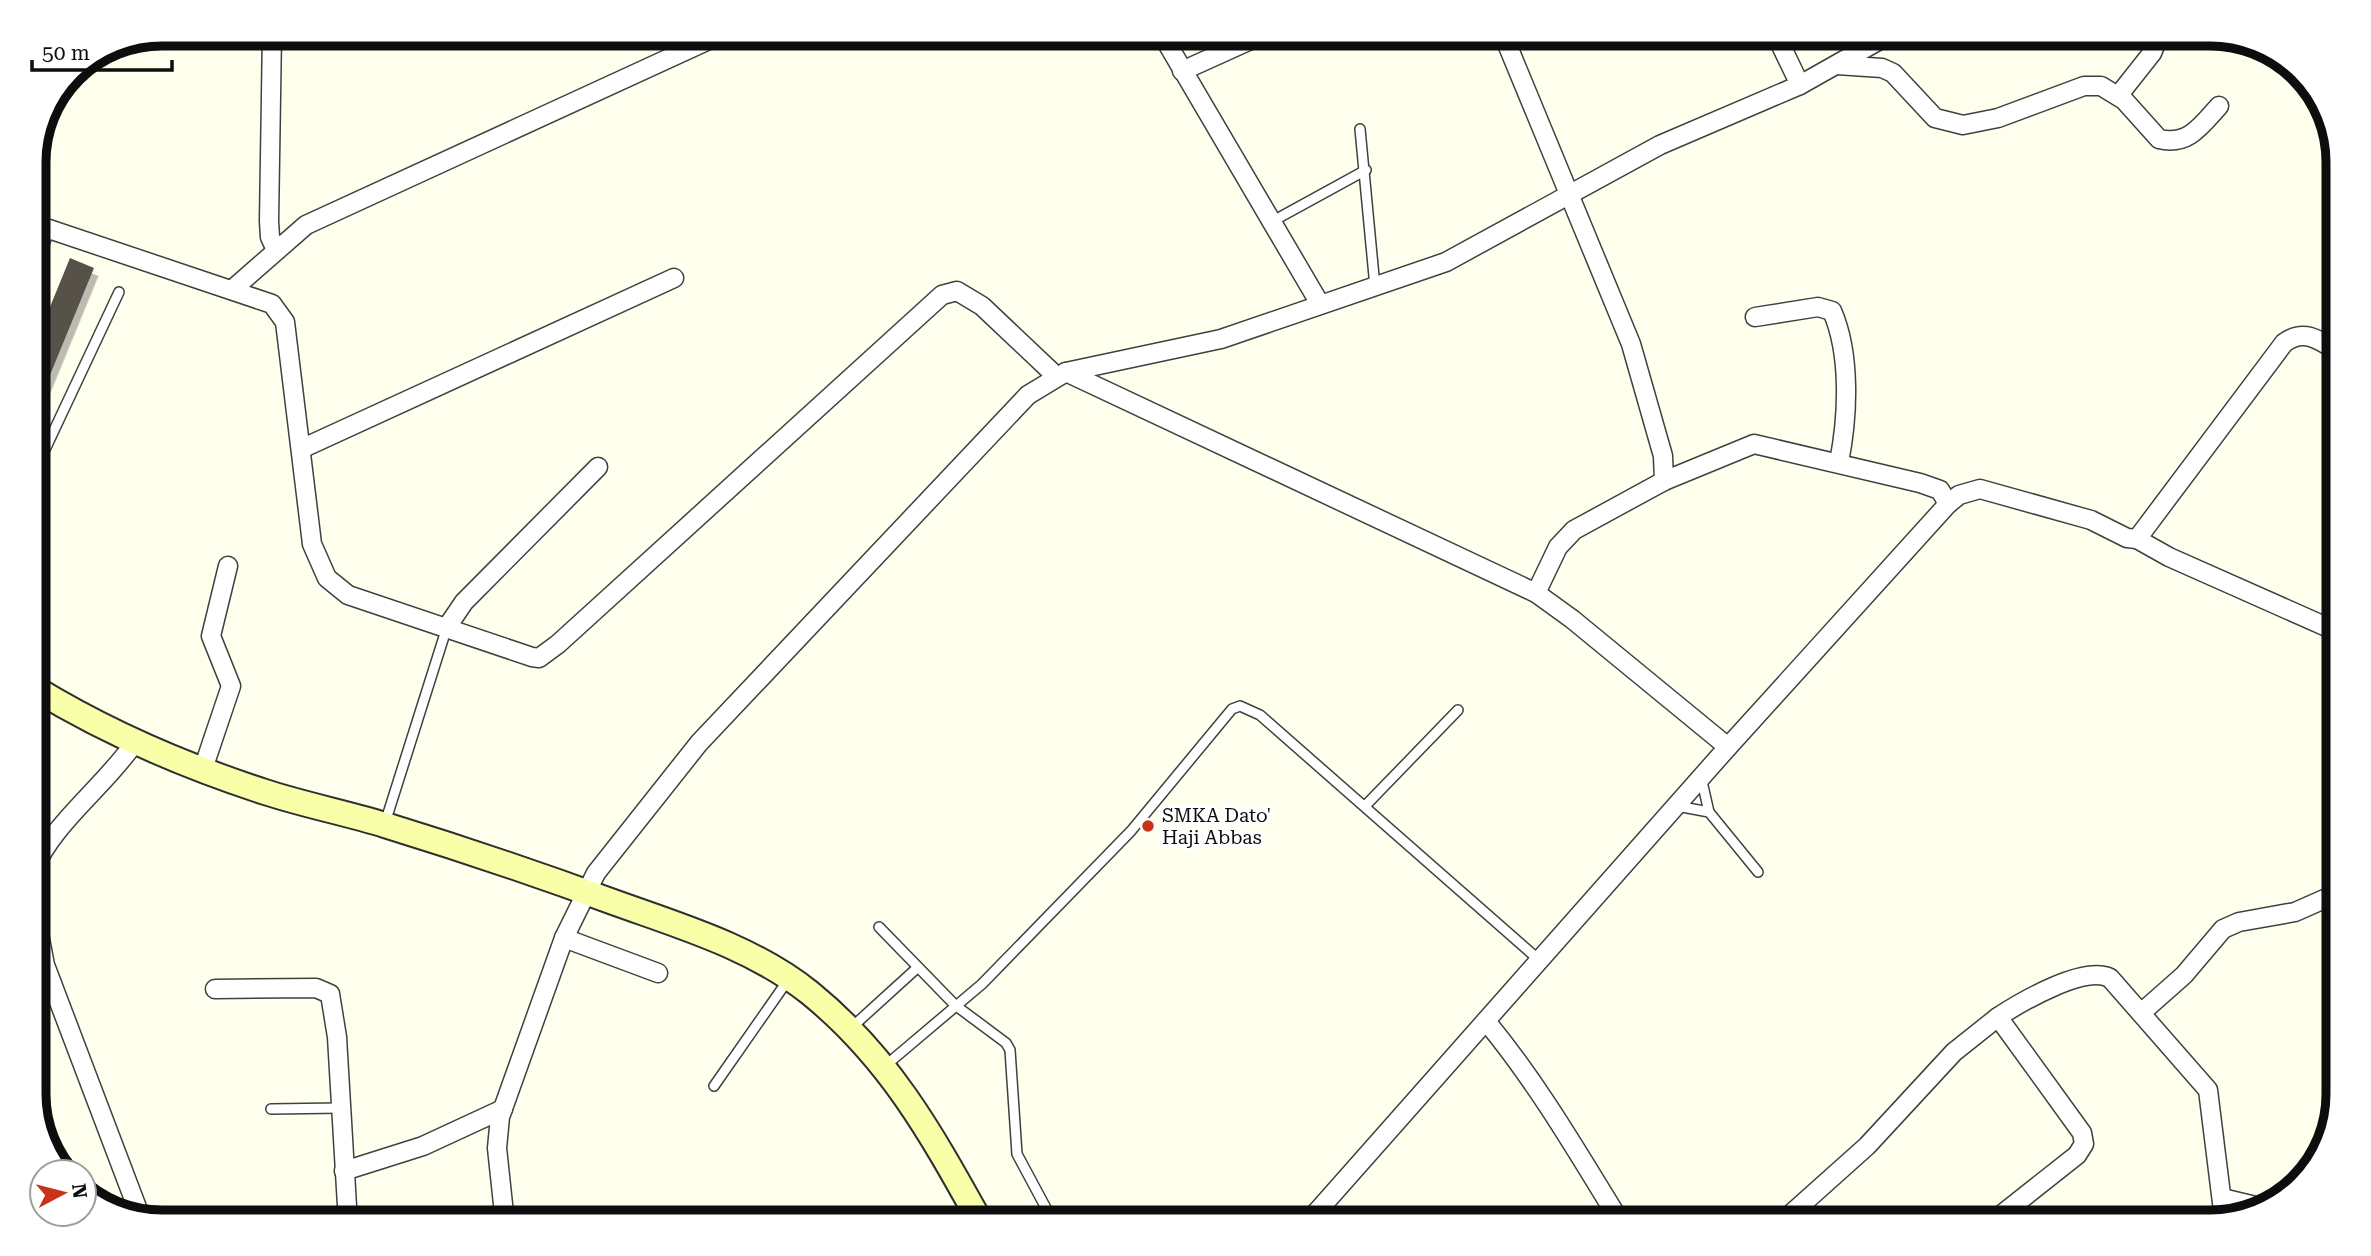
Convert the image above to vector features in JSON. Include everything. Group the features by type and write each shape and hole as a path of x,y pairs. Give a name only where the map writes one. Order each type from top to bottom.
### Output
{"street":[{"path":"272,46 269,221 270,237 276,250"},
{"path":"233,289 306,225 696,46"},
{"path":"1168,46 1320,304"},
{"path":"1182,71 1237,46"},
{"path":"1508,46 1631,344 1663,456 1664,481"},
{"path":"1782,46 1800,85"},
{"path":"504,1210 497,1148 503,1109 564,939 586,892 612,850 699,743 1028,395 1061,374 1221,339 1463,254 1660,145 1800,85 1869,46"},
{"path":"2118,96 2155,46"},
{"path":"1836,65 1882,68 1893,73 1935,118 1963,125 1998,118 2084,86 2101,86 2118,96 2158,139 2168,141 2188,138 2219,106"},
{"path":"46,229 272,304 285,322 312,544 327,578 348,595 523,655 539,657 545,654 810,413 950,291 965,294 982,306 1061,374 1536,593 1572,619 1728,747"},
{"path":"301,449 674,278"},
{"path":"1755,317 1818,307 1832,311 1839,337 1846,399 1839,462"},
{"path":"2137,538 2284,343 2291,337 2307,335 2325,343"},
{"path":"1536,593 1558,547 1567,536 1664,481 1754,444 1839,462 1934,487 1943,494 1948,504"},
{"path":"447,627 464,602 598,467"},
{"path":"1319,1210 1701,777 1959,495 1980,489 2091,520 2127,538 2137,538 2169,557 2326,625"},
{"path":"203,769 231,686 211,636 228,566"},
{"path":"46,695 94,723 203,769 266,792 384,825 586,892 743,950 789,978 850,1029 923,1119 974,1210"},
{"path":"46,847 120,763 135,742"},
{"path":"2141,1013 2184,975 2223,929 2239,922 2295,912 2326,898"},
{"path":"564,939 658,973"},
{"path":"1796,1210 1867,1146 1954,1052 1998,1017 2024,1001 2094,974 2110,978 2208,1090 2223,1210"},
{"path":"46,986 133,1207"},
{"path":"215,989 316,988 330,994 337,1037 347,1210"},
{"path":"1998,1017 2082,1133 2084,1144 2077,1155 2007,1210"},
{"path":"1486,1021 1544,1097 1613,1210"},
{"path":"344,1171 423,1146 503,1109"},
{"path":"2222,1198 2248,1204"}],"lane":[{"path":"1360,129 1375,287"},
{"path":"1271,222 1366,170"},
{"path":"46,447 119,292"},
{"path":"384,825 447,627"},
{"path":"883,1067 982,984 1131,831 1232,709 1247,706 1261,715 1366,806 1539,960"},
{"path":"1366,806 1458,710"},
{"path":"1701,777 1709,812 1758,872"},
{"path":"1676,806 1709,812"},
{"path":"880,928 955,1005 1006,1043 1010,1050 1017,1154 1047,1210"},
{"path":"850,1029 917,968"},
{"path":"714,1086 789,978"},
{"path":"271,1109 341,1108"}],"building":[{"path":"70,258 94,268 46,385 46,317"}],"place":[{"name":"SMKA Dato' Haji Abbas","path":"1148,826"}]}
